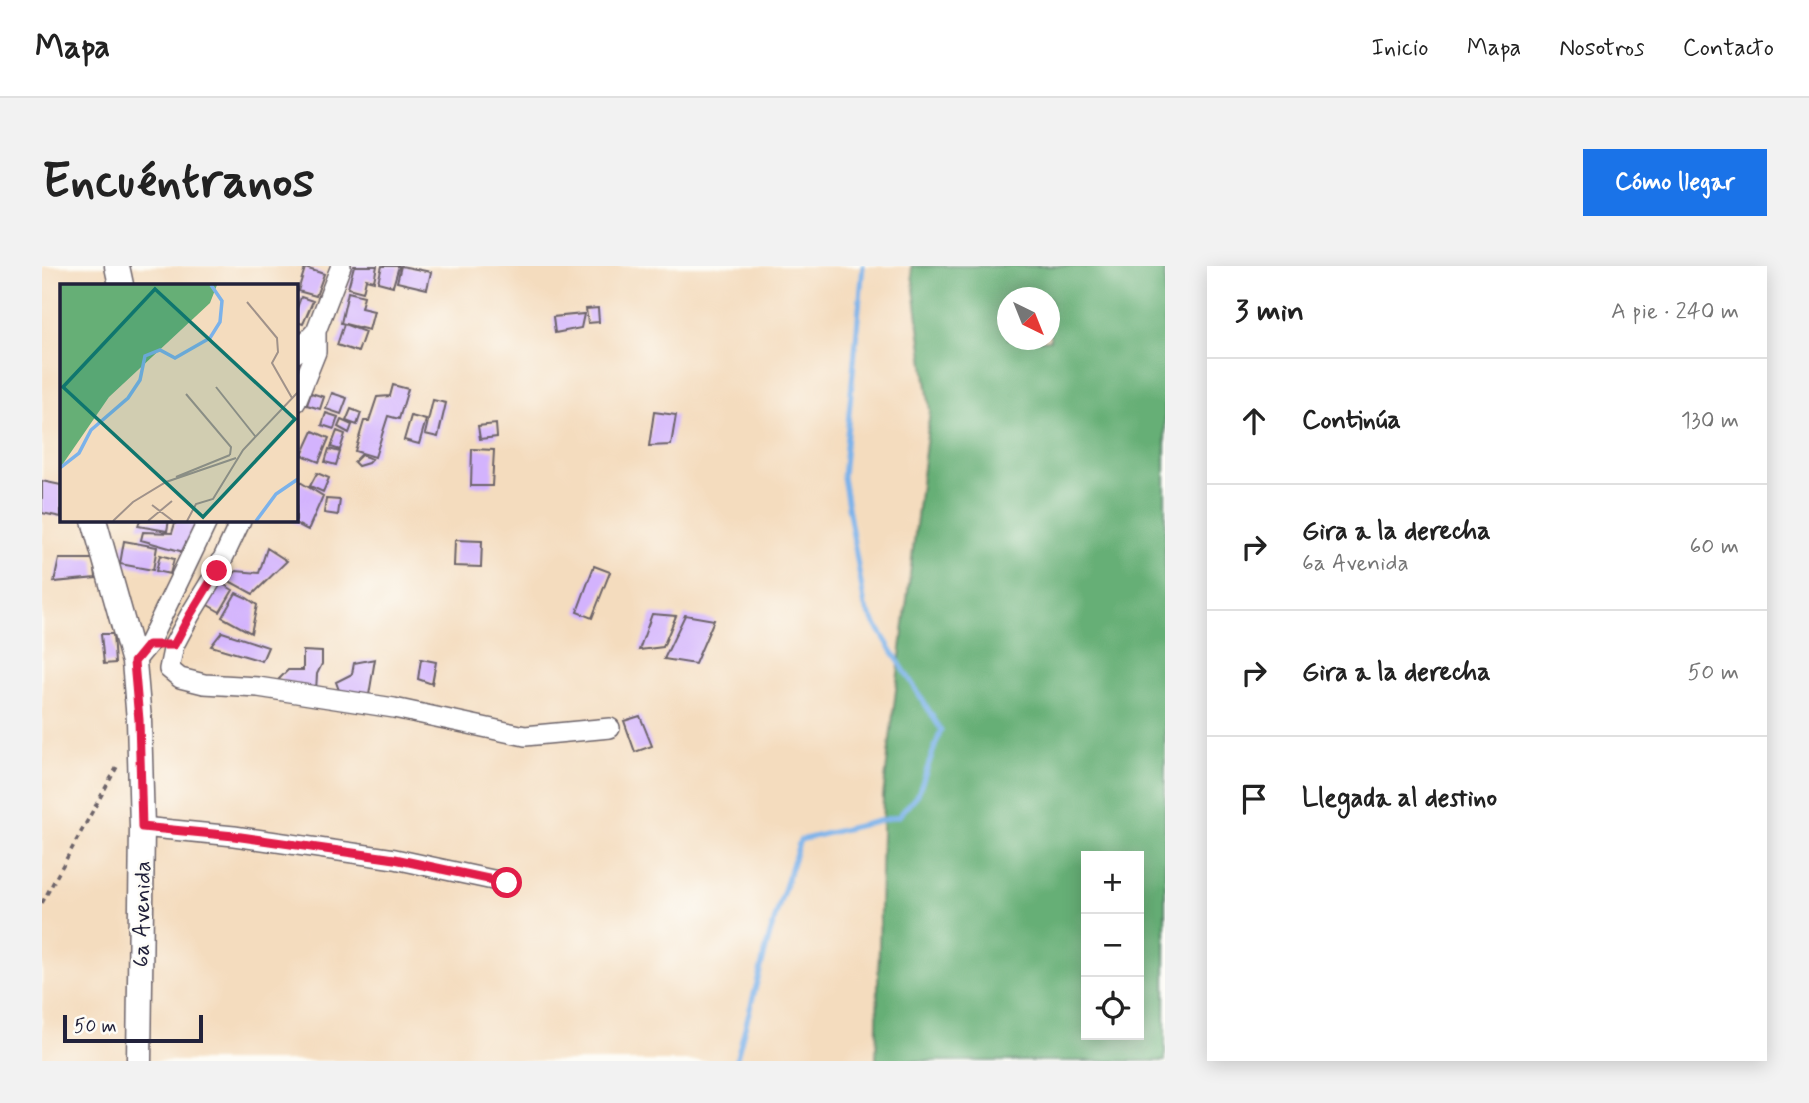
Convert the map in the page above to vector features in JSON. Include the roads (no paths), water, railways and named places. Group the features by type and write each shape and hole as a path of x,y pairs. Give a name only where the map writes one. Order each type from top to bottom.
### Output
{"street":[{"path":"117,266 121,284"},
{"path":"298,397 316,352 316,331 341,266"},
{"path":"298,351 316,331"},
{"name":"6a Avenida","path":"95,522 141,653 139,1061"},
{"path":"141,653 207,522"},
{"path":"240,522 217,571 174,645 169,669 180,678 204,684 258,687 394,708 525,736 610,727"},
{"path":"141,653 174,645"},
{"path":"142,827 234,836 395,859 507,883"}],"waterway":[{"path":"736,1061 770,934 800,840 899,816 918,794 941,730 865,607 843,477 863,266"}]}
